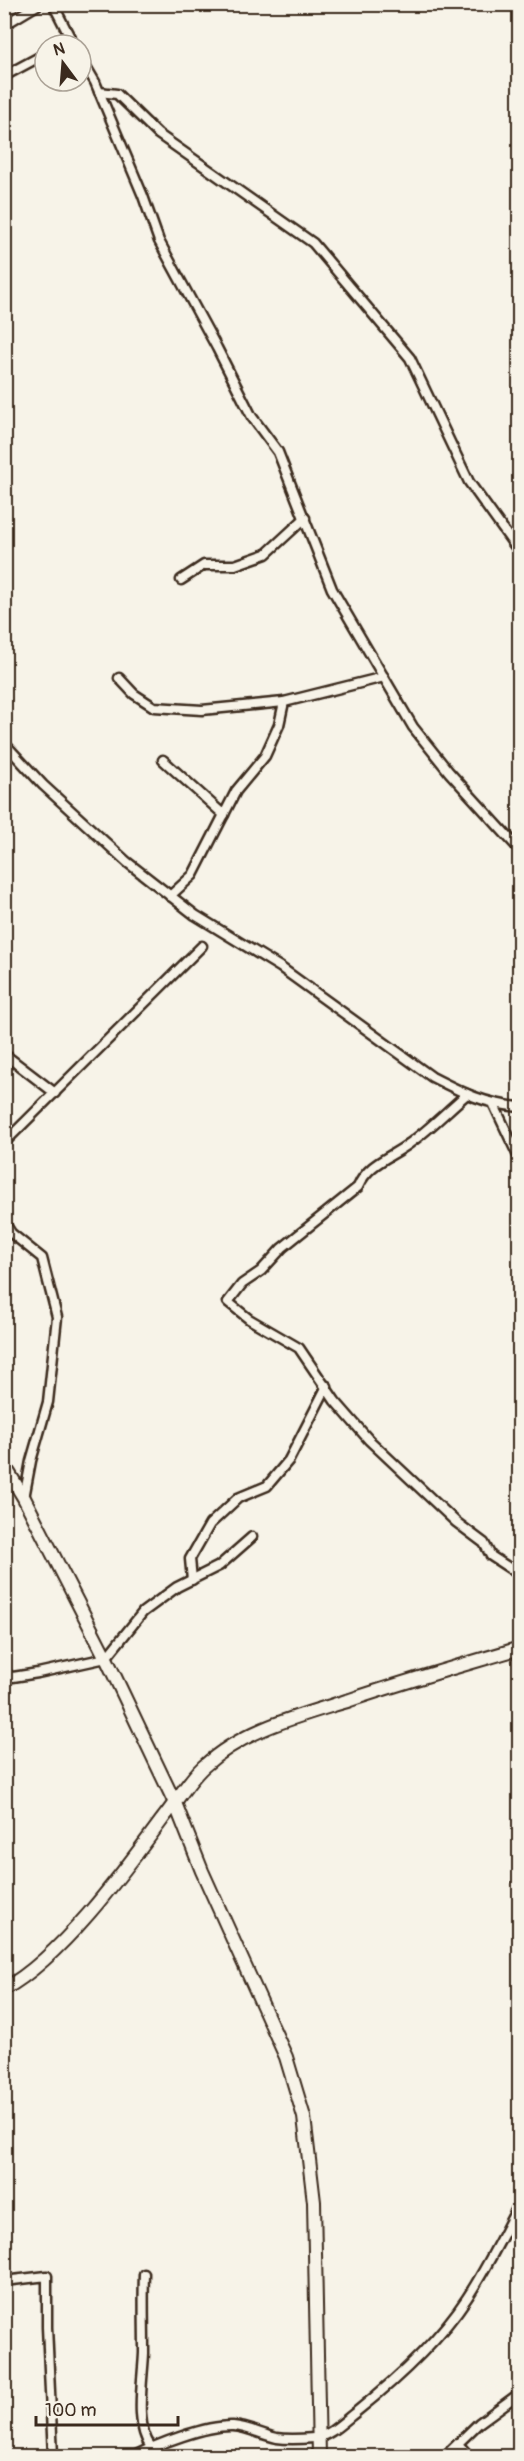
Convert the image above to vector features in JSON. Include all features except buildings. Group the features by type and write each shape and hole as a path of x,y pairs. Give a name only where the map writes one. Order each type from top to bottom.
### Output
{"street":[{"path":"4,25 39,4"},
{"path":"53,4 68,33"},
{"path":"4,76 33,60"},
{"path":"93,81 143,196 159,241 252,417 278,452 332,589 406,716 429,748 519,850"},
{"path":"99,92 117,94 158,134 313,243 410,358 469,482 519,553"},
{"path":"181,580 204,565 235,564 266,554 305,518"},
{"path":"119,678 134,694 154,707 202,710 284,702 384,677"},
{"path":"171,896 193,875 236,791 265,756 279,725 284,702"},
{"path":"4,743 43,785 127,862 195,915 280,967 432,1077 494,1105 519,1107"},
{"path":"163,760 224,815"},
{"path":"4,1143 202,946"},
{"path":"4,1054 54,1093"},
{"path":"466,1094 410,1143 374,1164 362,1177 358,1187 282,1248 261,1271 242,1284 228,1302 249,1319 299,1348 327,1386 335,1401 369,1440 456,1522 484,1543 491,1556 519,1575"},
{"path":"494,1105 519,1160"},
{"path":"4,1222 11,1233 42,1258 57,1317 48,1402 31,1461 24,1498"},
{"path":"192,1580 190,1559 210,1524 238,1498 267,1486 289,1460 327,1386"},
{"path":"4,1465 24,1498 106,1658 175,1803 202,1871 286,2057 304,2117 314,2202 319,2457"},
{"path":"4,1674 13,1677 106,1658 143,1612 177,1587 219,1566 252,1537"},
{"path":"4,1989 16,1983 64,1940 134,1857 202,1768 224,1750 263,1728 423,1676 519,1648"},
{"path":"134,2457 151,2447 206,2429 233,2426 255,2430 277,2438 317,2438 332,2430 378,2394 435,2339 467,2299 519,2202"},
{"path":"144,2274 142,2418 144,2438 151,2447"},
{"path":"4,2282 47,2276 47,2327 54,2457"},
{"path":"445,2457 479,2423 519,2393"},
{"path":"458,2444 469,2457"}]}
